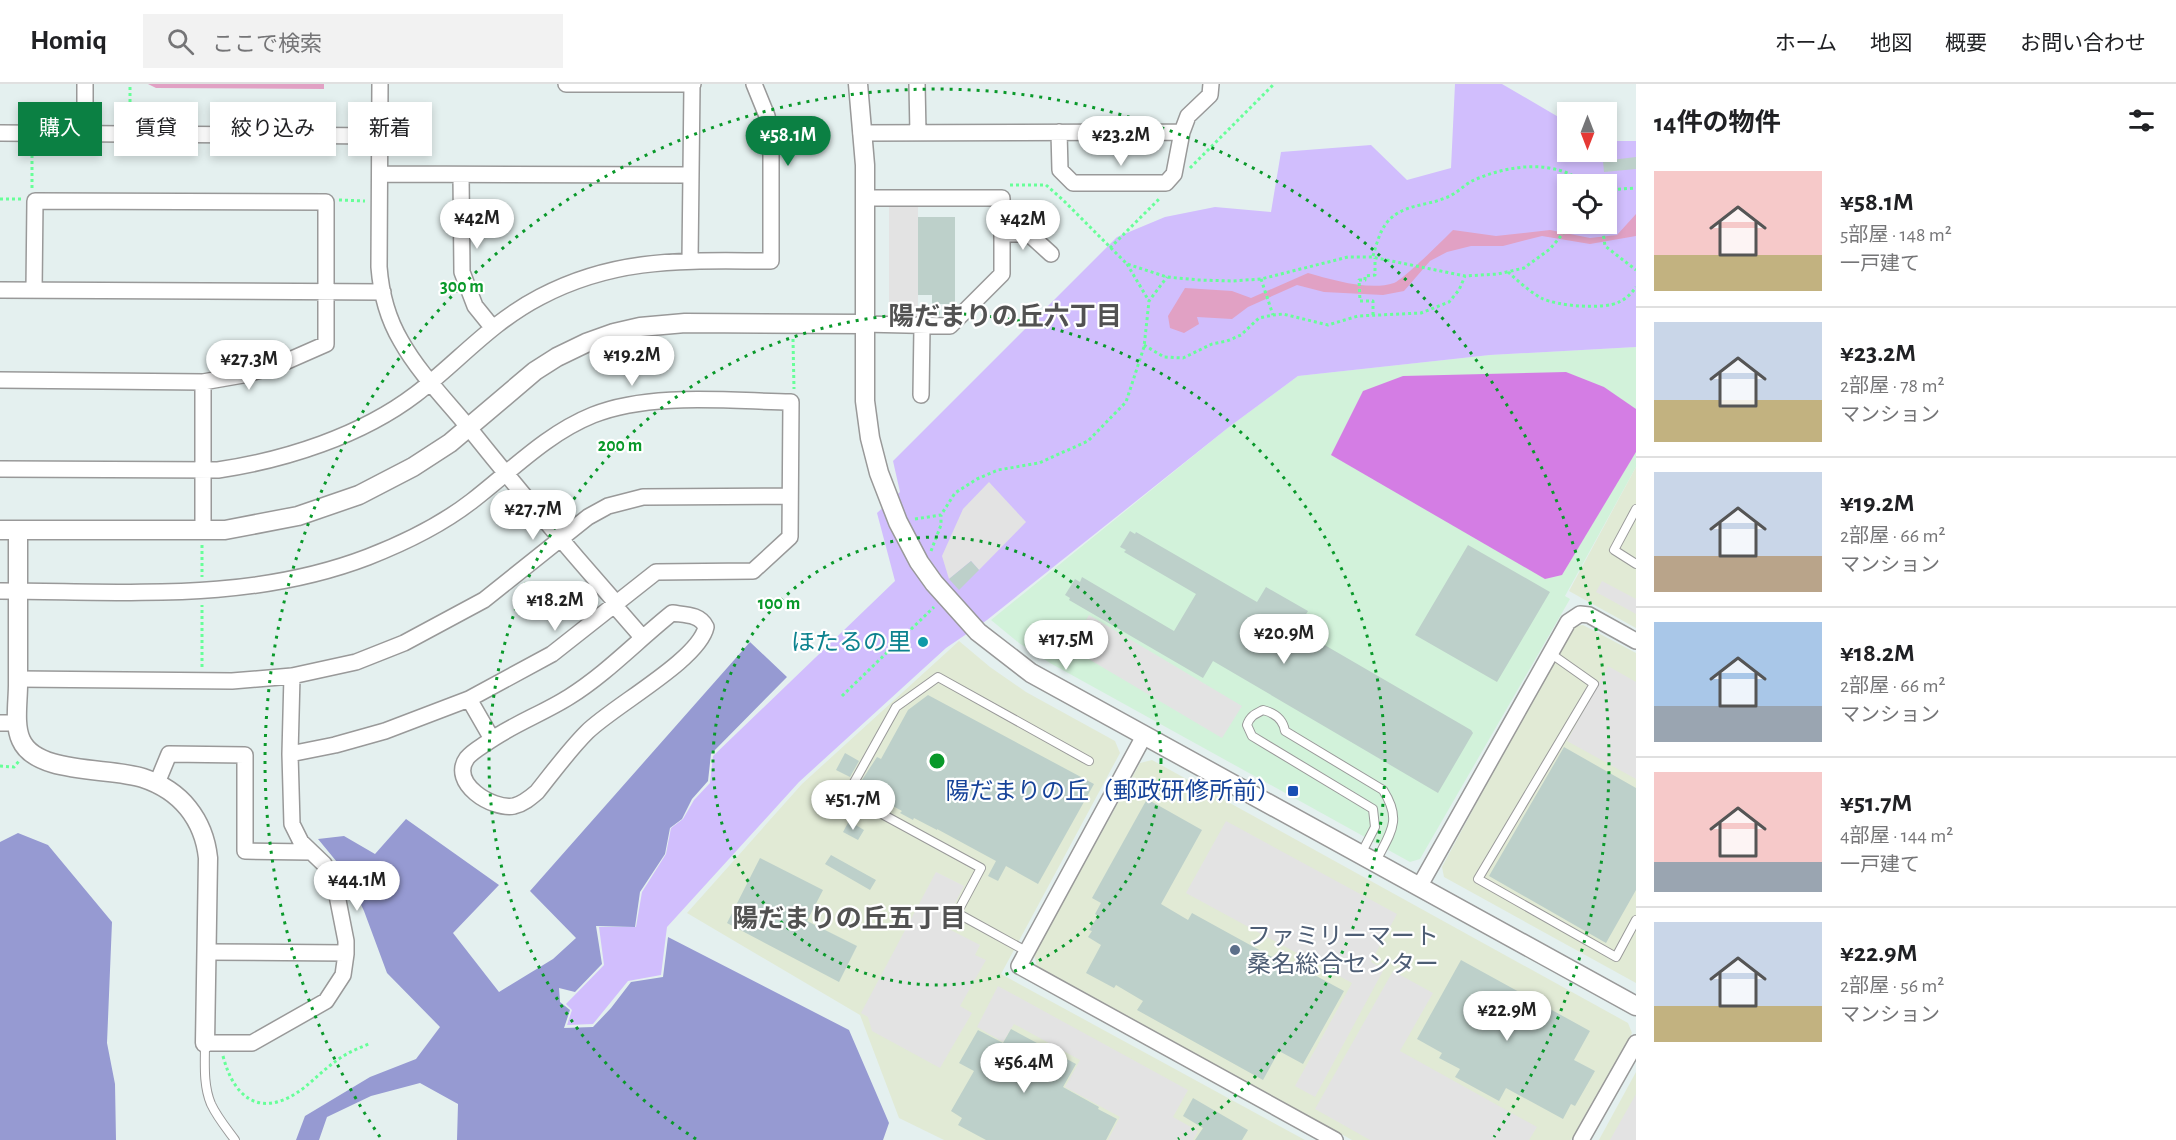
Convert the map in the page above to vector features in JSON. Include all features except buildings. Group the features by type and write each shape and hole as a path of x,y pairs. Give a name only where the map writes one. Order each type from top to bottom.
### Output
{"street":[{"path":"85,84 85,102"},
{"path":"380,84 380,102"},
{"path":"566,84 692,84 690,261"},
{"path":"0,469 202,470 252,465 300,451 344,434 395,409 492,327 541,296 594,274 646,263 771,261 771,133 754,84"},
{"path":"858,84 865,165 863,324 865,400 870,438 889,501 898,522 919,562 952,606 978,632 1031,673 1636,1006"},
{"path":"916,84 918,133"},
{"path":"1059,132 1060,170 1074,183 1166,183 1174,174 1182,132 1188,116 1210,95 1211,84"},
{"path":"861,133 1182,132"},
{"path":"0,133 18,133"},
{"path":"198,135 348,136"},
{"path":"380,156 379,267 383,292 392,323 400,340 506,475 642,637"},
{"path":"380,174 691,175"},
{"path":"461,175 462,272 475,306 492,327"},
{"path":"292,676 290,754 292,824 301,842 324,864 335,885 346,953 343,975 326,1001 252,1043 212,1043 206,952 208,858 204,837 194,817 178,797 157,783 130,774 49,763 33,755 21,742 18,723 18,680 9,591 9,530 202,537 225,530 273,522 340,503 381,485 432,456 469,428 535,371 585,343 614,333 662,324 686,323 950,326 1002,274 1002,198 864,198"},
{"path":"0,380 203,382 276,366 326,344 326,202 35,201 34,290"},
{"path":"1002,234 1029,234 1051,254"},
{"path":"0,290 383,292"},
{"path":"921,395 922,327"},
{"path":"202,537 203,382"},
{"path":"9,591 202,591 281,582 318,573 366,557 406,540 454,513 506,475 558,432 594,414 624,405 657,400 791,402 790,537 753,571 656,572 552,654 470,699 386,731 290,754"},
{"path":"18,680 202,682 261,680 292,676 356,662 404,643 484,600 598,512 621,502 642,497 790,495"},
{"path":"672,613 698,617 706,627 700,640 670,670 614,709 586,732 528,800 514,806 499,806 467,784 463,771 467,758 492,739 589,683 672,613"},
{"path":"1419,887 1568,622 1580,614 1589,615 1636,641"},
{"path":"470,699 492,739"},
{"path":"0,723 18,723"},
{"path":"1144,736 1019,966 1335,1140"},
{"path":"157,783 169,754 245,755 245,851 311,852"},
{"path":"206,952 346,953"},
{"path":"1581,1140 1636,1042"}],"lane":[{"path":"1636,510 1614,550 1636,564"},
{"path":"1550,653 1594,684 1478,879 1616,957 1636,920"},
{"path":"1026,951 957,913 981,868 848,795 896,707 938,677 1089,761"},
{"path":"1263,710 1279,717 1285,731 1383,790 1393,806 1394,818 1391,831 1368,859 1375,827 1373,809 1252,736 1247,726 1249,719 1255,714 1263,710"},
{"path":"212,1043 205,1076 208,1096 235,1140"}],"path":[{"path":"130,84 130,102"},
{"path":"0,199 35,201 32,194 32,156"},
{"path":"1373,315 1373,301 1360,301 1359,280 1365,280 1365,276 1375,275 1374,257 1380,234 1398,212 1445,198 1470,183 1502,170 1518,167 1554,169 1569,174"},
{"path":"1010,186 1046,186 1065,201 1127,264 1149,301"},
{"path":"1617,189 1636,188"},
{"path":"326,202 333,200 370,201"},
{"path":"1127,264 1167,277 1232,281 1261,279 1348,257 1374,257 1465,276 1524,268 1550,249 1563,234"},
{"path":"1604,234 1605,246 1636,270"},
{"path":"1507,272 1543,299 1581,306 1617,304 1636,287"},
{"path":"1144,345 1164,357 1183,358 1212,344 1241,335 1259,318 1273,315 1283,314 1328,325 1358,316 1411,314 1442,306 1454,297 1465,276"},
{"path":"931,553 941,525 941,515 955,493 977,479 998,470 1039,463 1088,441 1126,402 1144,345 1149,301 1167,277"},
{"path":"1261,279 1273,315"},
{"path":"791,402 794,397 793,339"},
{"path":"912,520 941,515"},
{"path":"202,537 202,682"},
{"path":"842,696 938,604"},
{"path":"212,1043 234,1086 245,1097 258,1103 284,1100 347,1053 371,1043"}],"shaded area":[{"path":"148,84 324,84 324,89 156,88"},
{"path":"1455,84 1502,84 1557,116 1557,162 1617,162 1617,141 1636,141 1636,347 1490,355 1298,376 1229,427 987,620 946,648 799,782 667,927 661,975 628,981 593,1024 567,1025 572,1010 566,1004 604,965 599,927 636,927 642,892 666,854 671,828 683,819 694,800 710,783 713,756 895,581 877,513 900,492 893,461 1117,237 1165,217 1215,207 1271,212 1281,152 1371,145 1407,180 1451,168"},
{"path":"889,207 918,207 918,317 889,317"},
{"path":"1636,214 1636,236 1590,244 1542,236 1503,246 1471,246 1447,252 1430,261 1404,291 1383,295 1324,292 1297,285 1248,307 1232,319 1197,317 1199,324 1184,333 1170,328 1168,316 1185,288 1232,291 1251,298 1308,273 1351,284 1374,286 1394,283 1424,259 1453,230 1496,236 1550,230 1557,231 1557,234 1590,238 1617,235"},
{"path":"1636,347 1636,467 1565,596 1570,599 1420,859 1410,862 1050,663 1019,643 991,620 1229,427 1298,376 1490,355"},
{"path":"1566,372 1604,387 1636,409 1636,452 1562,575 1545,579 1331,455 1363,391 1403,376"},
{"path":"1636,467 1636,628 1569,591"},
{"path":"989,482 1026,522 979,570 971,561 949,579 942,556 963,509"},
{"path":"1602,581 1636,599 1636,614 1596,592"},
{"path":"1089,615 1242,706 1222,738 1070,648"},
{"path":"1583,625 1636,653 1636,983 1444,877 1442,867 1571,627"},
{"path":"959,641 990,667 1026,692 1115,741 1120,753 1001,974 1305,1140 944,1140 899,1118 860,1015 687,913 802,784"},
{"path":"750,642 787,677 711,754 708,781 692,799 682,819 670,828 665,854 640,892 635,927 596,926 602,964 575,992 559,988 560,1002 570,1010 564,1028 593,1027 631,982 663,977 668,937 849,1030 889,1123 883,1140 457,1140 458,1104 420,1083 371,1096 327,1117 319,1140 296,1140 305,1116 370,1077 416,1059 440,1027 387,973 364,911 346,873 318,839 344,836 375,854 406,819 499,885 453,933 499,992 553,959 576,938 530,891"},
{"path":"1608,666 1636,682 1636,779 1567,741"},
{"path":"1152,760 1628,1023 1632,1033 1571,1140 1352,1140 1037,966 1034,955 1140,763"},
{"path":"1226,821 1397,914 1371,962 1384,969 1315,1097 1295,1086 1352,983 1186,893"},
{"path":"18,833 48,845 112,922 107,1043 115,1084 116,1140 0,1140 0,842"},
{"path":"936,872 964,886 943,926 980,945 975,955 986,960 960,1006 972,1013 940,1068 872,1031 868,1017 861,1013"},
{"path":"1393,971 1433,993 1400,1051 1537,1127 1529,1140 1370,1140 1315,1109"},
{"path":"998,986 1188,1090 1173,1117 1198,1131 1193,1140 1108,1140 1120,1117 1065,1087 1080,1060 1014,1024 1003,1042 977,1027"},
{"path":"1636,1072 1636,1140 1599,1140 1600,1138"},
{"path":"1636,1094 1636,1140 1610,1140"}],"place":[{"name":"ほたるの里","path":"923,642"},
{"name":"陽だまりの丘（郵政研修所前）","path":"1293,791"},
{"name":"ファミリーマート 桑名総合センター","path":"1235,950"}],"district":[{"name":"陽だまりの丘六丁目","path":"1005,316"},
{"name":"陽だまりの丘五丁目","path":"849,918"}]}
